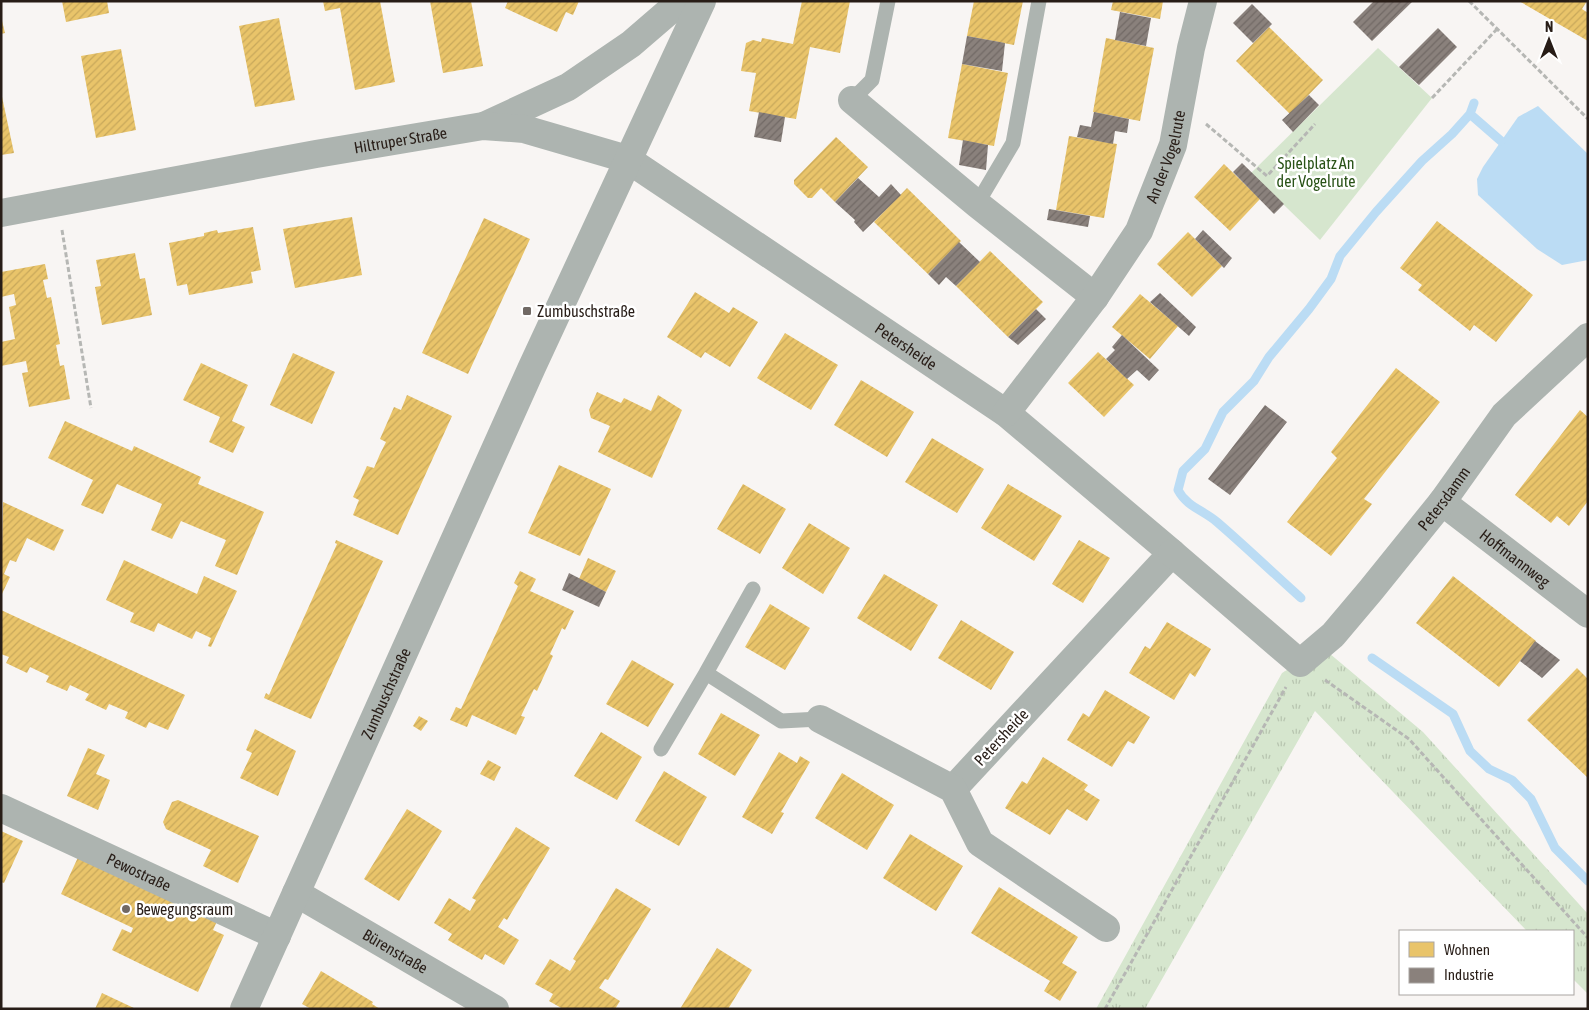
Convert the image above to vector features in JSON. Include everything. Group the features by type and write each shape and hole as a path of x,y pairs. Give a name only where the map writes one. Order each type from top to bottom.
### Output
{"street":[{"path":"483,126 568,86 631,44 681,1"},
{"path":"627,159 702,1"},
{"name":"An der Vogelrute","path":"1006,413 1095,297 1139,231 1173,145 1203,1"},
{"path":"852,100 977,204 1095,297"},
{"name":"Hiltruper Straße","path":"1,213 316,154 483,126 524,129 627,159"},
{"name":"Petersheide","path":"627,159 1006,413 1300,663"},
{"name":"Zumbuschstraße","path":"244,1009 627,159"},
{"name":"Petersdamm","path":"1300,663 1333,635 1442,502 1504,415 1588,336"},
{"name":"Hoffmannweg","path":"1442,502 1588,614"},
{"name":"Petersheide","path":"953,789 1172,553"},
{"path":"820,719 953,789 980,843 1106,928"},
{"name":"Pewostraße","path":"1,808 276,936"},
{"name":"Bürenstraße","path":"296,893 495,1009"}],"lane":[{"path":"852,100 872,80 888,1"},
{"path":"977,204 1013,143 1039,1"},
{"path":"661,749 753,589"},
{"path":"706,673 781,721 820,719"}],"path":[{"path":"1468,1 1588,120"},
{"path":"1432,98 1497,29"},
{"path":"1181,103 1267,176 1315,124"},
{"path":"57,203 91,408"},
{"path":"1105,1009 1300,663 1409,738 1588,938"}],"green space":[{"name":"Spielplatz An der Vogelrute","path":"1378,48 1432,98 1320,240 1251,173"},
{"path":"1323,648 1423,732 1588,914 1588,994 1574,980 1574,930 1526,930 1315,711 1145,1009 1096,1009 1282,673"}],"water":[{"path":"1538,106 1588,154 1588,260 1562,265 1537,249 1478,195 1477,179 1483,167 1518,117"}],"building: Wohnen":[{"path":"62,1 107,1 109,13 66,22"},
{"path":"323,1 380,1 395,82 355,90 340,8 325,11"},
{"path":"430,1 471,1 483,66 443,73"},
{"path":"508,1 579,1 573,15 566,12 557,32 505,8"},
{"path":"802,1 850,1 840,53 810,47 796,119 749,111 756,73 741,71 746,43 753,40 761,42 762,38 793,44"},
{"path":"974,1 1023,1 1014,45 967,36"},
{"path":"1113,1 1163,1 1160,19 1111,10"},
{"path":"1519,1 1587,1 1582,9 1588,13 1588,41"},
{"path":"1,17 5,33 1,34"},
{"path":"279,18 295,100 255,107 239,26"},
{"path":"1269,27 1323,80 1290,114 1236,61"},
{"path":"1106,38 1154,48 1140,121 1093,112"},
{"path":"121,49 136,130 96,138 81,56"},
{"path":"962,64 1008,73 994,146 948,138"},
{"path":"1,92 14,153 1,155"},
{"path":"1069,136 1117,144 1104,218 1056,210"},
{"path":"836,137 868,167 835,202 821,188 812,198 808,198 794,184 794,180"},
{"path":"1224,164 1260,199 1230,231 1194,197"},
{"path":"907,188 961,241 928,274 874,222"},
{"path":"352,217 362,275 295,288 283,229"},
{"path":"484,218 530,239 468,374 422,353"},
{"path":"1437,221 1533,295 1496,342 1474,325 1470,331 1418,290 1422,285 1400,268"},
{"path":"253,227 261,270 251,272 253,283 189,295 187,284 177,286 169,243 204,236 204,233 217,230 218,233"},
{"path":"1188,232 1222,266 1192,297 1157,264"},
{"path":"990,251 1043,302 1008,337 956,286"},
{"path":"135,253 140,279 145,278 152,315 102,325 95,287 101,286 96,260"},
{"path":"45,264 48,279 43,280 47,298 51,297 60,344 56,345 60,366 64,365 70,399 29,407 22,373 28,372 26,361 1,366 1,342 15,339 9,307 16,305 14,294 1,297 1,272"},
{"path":"695,292 729,313 733,307 758,322 730,367 705,352 701,358 667,337"},
{"path":"1140,294 1178,326 1150,359 1112,327"},
{"path":"785,333 838,365 811,410 757,378"},
{"path":"1098,352 1134,385 1104,417 1068,383"},
{"path":"293,353 335,372 312,424 270,405"},
{"path":"201,363 248,385 232,421 245,427 233,453 209,442 220,417 183,400"},
{"path":"1396,368 1440,402 1364,499 1372,504 1331,556 1287,522 1337,458 1331,452"},
{"path":"861,380 914,412 887,457 834,425"},
{"path":"597,392 621,403 624,398 651,411 658,395 682,410 652,478 598,452 610,426 591,418 589,410"},
{"path":"407,395 452,416 398,535 353,515 359,500 353,497 367,466 374,468 386,442 380,439 394,407 401,410"},
{"path":"1580,410 1588,417 1588,501 1569,526 1557,516 1551,523 1515,495"},
{"path":"65,421 132,451 134,446 201,477 198,484 264,512 237,575 215,566 226,540 181,521 172,539 151,530 162,504 117,484 103,514 81,505 93,480 48,458"},
{"path":"932,438 984,469 957,513 905,482"},
{"path":"559,465 611,489 580,556 528,533"},
{"path":"743,484 786,509 760,554 717,529"},
{"path":"1008,484 1062,516 1034,561 981,528"},
{"path":"3,502 64,530 54,551 27,538 16,562 10,560 4,574 10,577 1,596"},
{"path":"809,523 850,548 823,594 782,568"},
{"path":"336,540 383,561 311,719 264,698 266,693 269,695 337,544 335,543"},
{"path":"1079,540 1110,558 1083,603 1052,584"},
{"path":"588,558 616,571 606,592 579,579"},
{"path":"124,560 197,594 204,576 237,591 211,647 208,646 211,638 196,631 192,639 158,623 154,632 130,622 134,613 106,600"},
{"path":"520,571 536,579 530,591 574,611 565,630 562,628 550,654 553,656 537,691 534,689 521,716 525,717 516,735 472,715 467,727 450,720 456,707 461,709 518,586 514,583"},
{"path":"884,574 938,605 911,651 857,618"},
{"path":"1453,576 1536,641 1499,687 1416,623"},
{"path":"770,604 810,628 785,670 745,647"},
{"path":"1,610 185,695 168,730 149,722 146,728 125,718 128,712 109,704 106,710 85,700 89,694 70,685 67,691 46,682 49,676 30,667 27,673 6,663 9,657 1,654"},
{"path":"961,620 1014,652 991,690 938,658"},
{"path":"1167,622 1211,649 1195,677 1190,673 1174,700 1129,673 1145,646 1150,649"},
{"path":"632,660 674,684 648,727 606,704"},
{"path":"1577,668 1588,679 1588,778 1527,720"},
{"path":"1105,690 1150,717 1134,744 1128,741 1112,767 1067,740 1083,713 1089,717"},
{"path":"721,713 760,735 735,776 698,754"},
{"path":"419,716 428,721 421,731 413,726"},
{"path":"255,729 296,751 278,796 240,778 252,753 246,750"},
{"path":"601,732 642,757 617,800 574,776"},
{"path":"88,748 105,755 96,774 110,780 98,810 67,796"},
{"path":"779,752 797,763 800,756 810,762 781,812 784,813 772,834 742,817"},
{"path":"1043,757 1088,785 1084,790 1100,800 1087,821 1067,809 1050,835 1005,808 1022,781 1027,784"},
{"path":"488,760 501,767 494,781 480,774"},
{"path":"664,771 707,797 679,846 635,821"},
{"path":"842,773 894,805 867,850 815,818"},
{"path":"178,800 259,836 238,883 203,866 211,850 166,829 163,822 172,802"},
{"path":"407,809 442,831 399,901 364,879"},
{"path":"516,827 550,848 507,920 504,918 498,927 519,940 504,965 485,954 482,960 448,940 452,934 434,923 449,898 470,911 476,900 472,898"},
{"path":"1,831 23,841 4,883 1,882"},
{"path":"910,834 963,866 936,911 883,878"},
{"path":"80,853 218,919 213,930 224,935 198,992 112,950 122,929 131,933 133,928 61,894"},
{"path":"999,887 1078,937 1062,963 1077,972 1060,1001 1044,991 1050,981 971,933"},
{"path":"616,888 651,909 608,980 605,979 599,988 620,1001 615,1009 563,1009 549,1001 553,994 535,984 550,959 570,971 576,961 573,959"},
{"path":"717,948 752,970 728,1009 680,1009"},
{"path":"321,971 373,1002 372,1004 380,1009 311,1009 302,1004"},
{"path":"102,993 136,1009 95,1009"}],"building: Industrie":[{"path":"1374,1 1413,1 1372,41 1353,22"},
{"path":"1252,4 1272,24 1253,43 1233,23"},
{"path":"1120,12 1151,18 1146,46 1115,40"},
{"path":"1438,28 1457,47 1419,85 1399,67"},
{"path":"967,36 1005,43 1002,71 962,64"},
{"path":"1309,95 1319,105 1293,132 1282,120"},
{"path":"759,112 785,117 781,142 754,137"},
{"path":"1094,112 1129,119 1127,133 1115,131 1113,144 1077,137 1080,125 1091,127"},
{"path":"963,140 988,145 986,170 959,165"},
{"path":"1242,163 1284,204 1274,214 1233,172"},
{"path":"858,178 879,197 891,184 901,195 863,232 854,222 855,220 835,202"},
{"path":"1049,209 1090,216 1088,227 1047,220"},
{"path":"1203,230 1232,258 1224,268 1195,239"},
{"path":"959,242 980,262 956,286 946,277 939,285 928,274"},
{"path":"1160,293 1196,327 1189,336 1150,302"},
{"path":"1036,309 1046,319 1018,345 1008,337"},
{"path":"1122,335 1159,370 1149,381 1137,370 1127,379 1106,359 1115,350 1112,347"},
{"path":"1265,405 1287,422 1230,495 1208,479"},
{"path":"569,573 606,592 599,607 562,590"},
{"path":"1535,641 1560,660 1542,678 1520,661"}],"waterway":[{"path":"1301,598 1238,540 1182,496 1178,490 1183,471 1205,449 1223,412 1254,381 1269,357 1331,279 1340,256 1422,161 1452,134 1470,114 1474,103"},
{"path":"1470,114 1501,141"},
{"path":"1372,658 1453,714 1470,751 1489,769 1512,780 1531,799 1555,848 1588,881"}],"place":[{"name":"Zumbuschstraße","path":"527,311"},
{"name":"Bewegungsraum","path":"126,909"}]}
